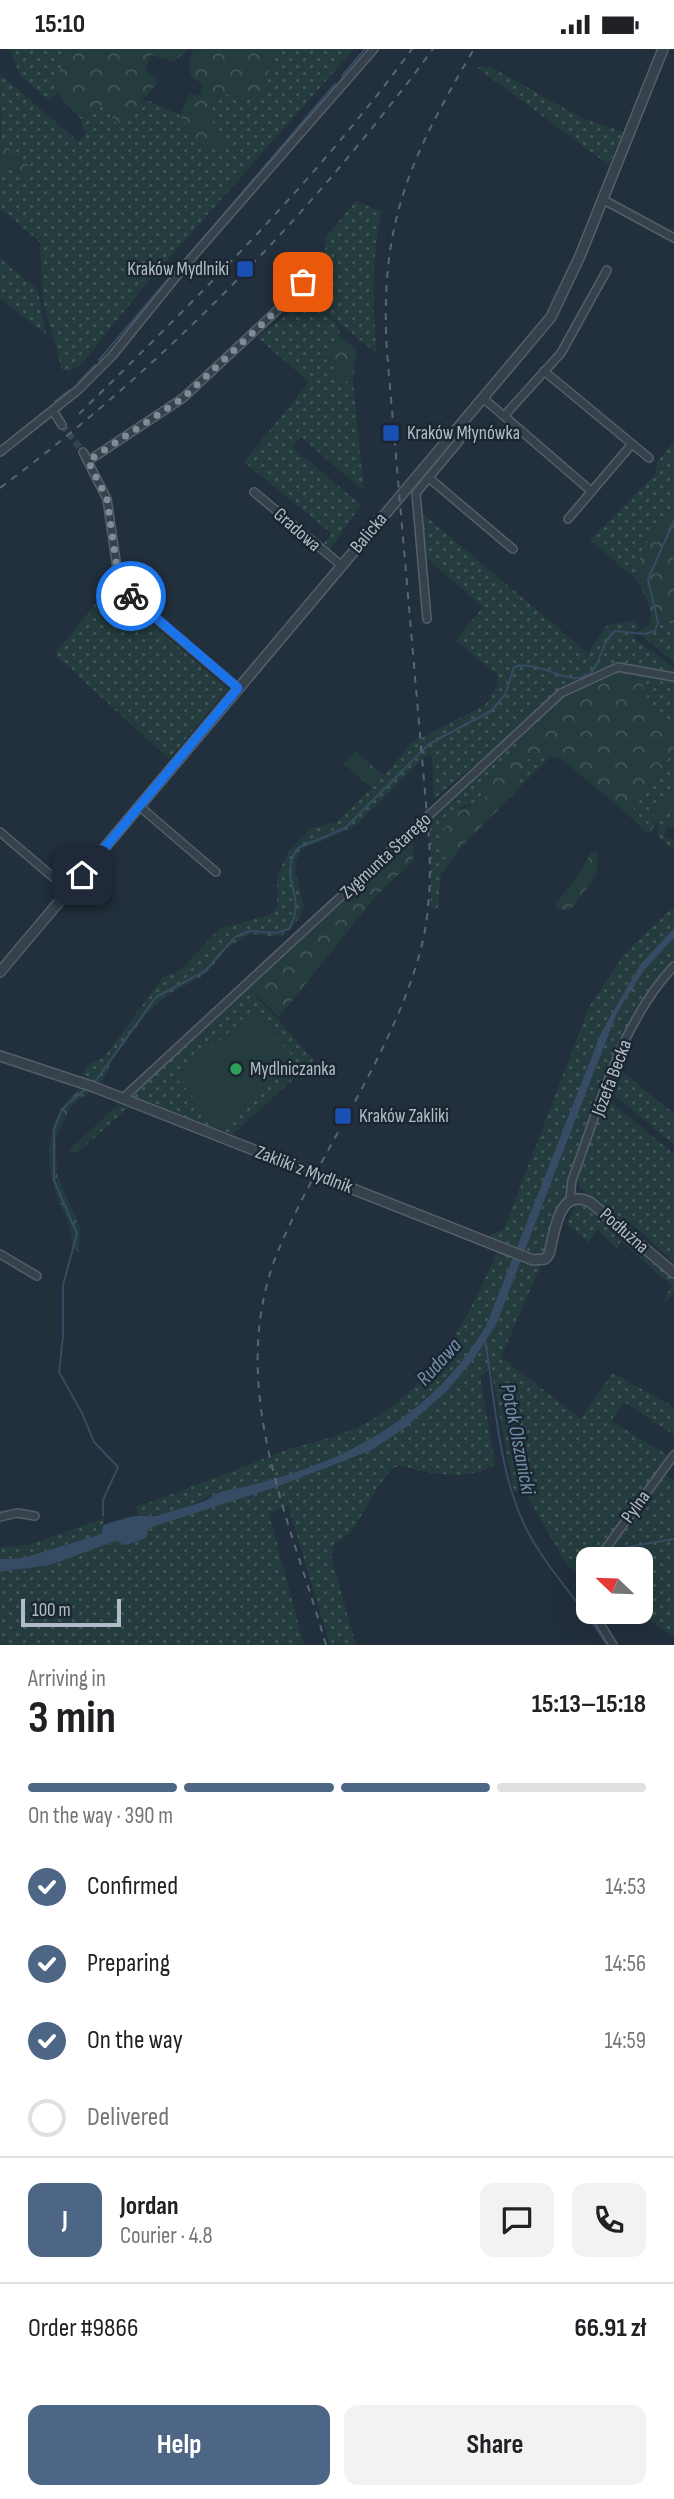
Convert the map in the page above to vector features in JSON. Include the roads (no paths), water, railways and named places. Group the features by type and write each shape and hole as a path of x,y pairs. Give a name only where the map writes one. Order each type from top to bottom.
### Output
{"street":[{"path":"0,452 53,411 112,356 188,262 374,49"},
{"name":"Balicka","path":"0,972 557,309 663,49"},
{"path":"602,199 674,238"},
{"path":"88,461 183,398 290,298 303,284 291,267"},
{"path":"504,416 576,330 607,270"},
{"path":"544,371 649,459"},
{"path":"484,399 591,491"},
{"path":"53,411 62,425"},
{"path":"427,619 416,493 460,440 456,432"},
{"path":"568,519 632,444"},
{"path":"83,452 107,499 121,584 132,598 238,688"},
{"path":"429,478 513,549"},
{"name":"Gradowa","path":"254,492 342,566"},
{"name":"Zygmunta Starego","path":"122,1099 561,693 618,667 674,677"},
{"path":"139,806 216,872"},
{"path":"0,832 68,890"},
{"name":"Józefa Becka","path":"570,1199 572,1180 626,1039 635,1020 674,966"},
{"name":"Zakliki z Mydlnik","path":"0,1056 92,1086 533,1260 545,1259 549,1254 556,1221 570,1199"},
{"name":"Podłużna","path":"570,1199 580,1197 590,1202 674,1273"},
{"path":"0,1254 37,1276"},
{"name":"Pylna","path":"607,1547 674,1455"},
{"path":"0,1517 17,1513 35,1516"},
{"path":"600,1624 613,1645"}],"water":[{"path":"674,928 674,938 645,969 617,1013 496,1325 474,1359 445,1393 405,1428 370,1451 276,1487 155,1526 148,1530 146,1538 126,1545 116,1541 50,1565 0,1572 0,1559 23,1558 98,1535 102,1533 103,1525 134,1516 159,1515 205,1501 221,1492 263,1482 338,1456 406,1416 436,1390 463,1360 486,1326 601,1033 640,965"}],"waterway":[{"path":"342,76 365,49"},
{"path":"99,360 335,84"},
{"path":"78,383 95,365"},
{"path":"55,401 70,390"},
{"path":"94,1083 156,997 205,971 235,937 250,931 276,933 289,929 296,906 290,869 298,848 345,828 429,744 491,711 505,695 514,667 533,666 563,676 586,676 597,664 608,638 615,631 645,634 655,631 658,623 648,579 674,521"},
{"path":"87,1088 62,1109 54,1129 54,1180 77,1234 63,1285 63,1336 59,1372 82,1413 94,1442 118,1467 103,1500 103,1516"},
{"name":"Potok Olszanicki","path":"485,1340 499,1437 518,1509 535,1545 607,1645"},
{"path":"627,1547 674,1539"}],"tunnel":[{"path":"62,425 83,452"}],"railway":[{"path":"79,414 210,283 295,193 336,146 412,49"},
{"path":"0,488 120,391 233,285 337,171 433,49"},
{"path":"326,1645 281,1501 269,1452 260,1404 258,1355 262,1305 276,1256 293,1218 390,1033 419,956 428,913 429,839 387,352 388,266 394,228 416,159 432,124 474,49"}],"place":[{"name":"Kraków Mydlniki","path":"245,269"},
{"name":"Kraków Młynówka","path":"391,433"},
{"name":"Mydlniczanka","path":"236,1069"},
{"name":"Kraków Zakliki","path":"343,1116"}],"water label":[{"name":"Rudawa","path":"439,1362"}]}
